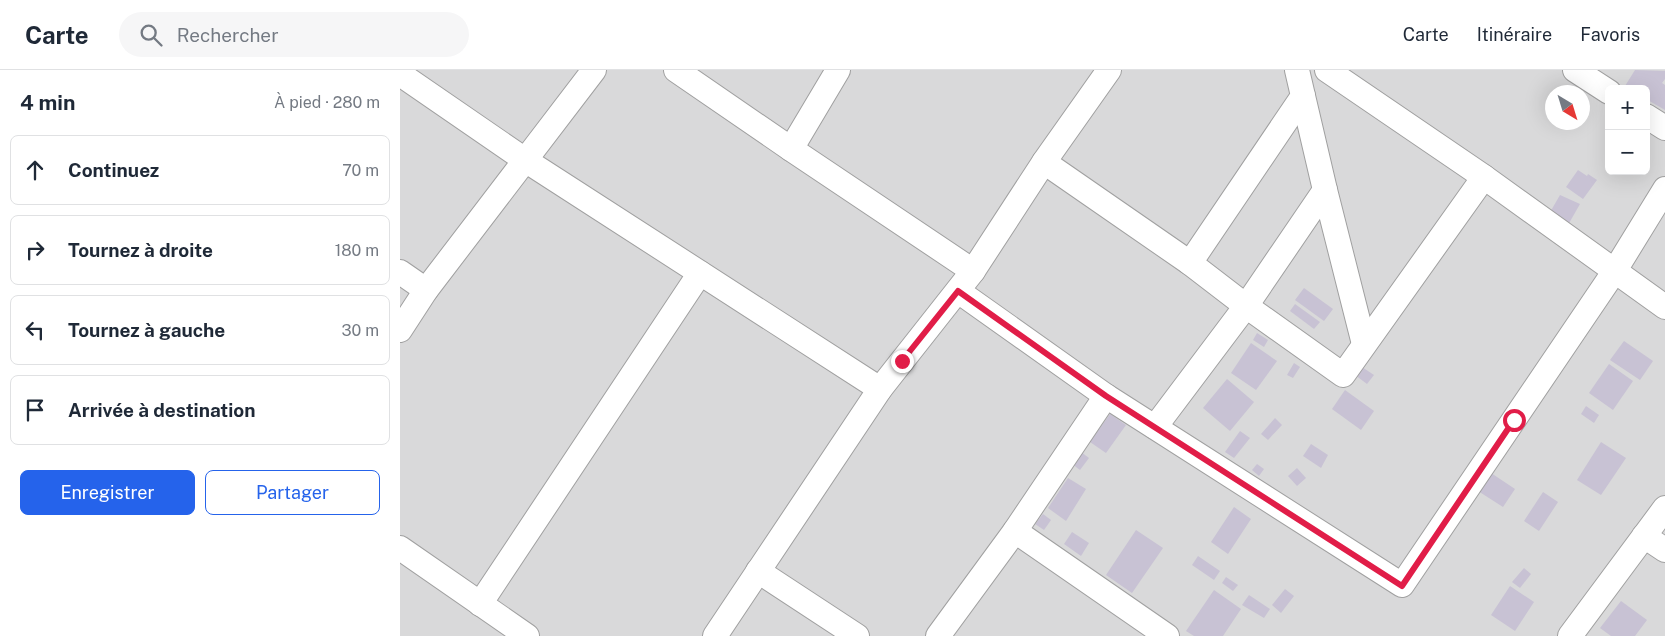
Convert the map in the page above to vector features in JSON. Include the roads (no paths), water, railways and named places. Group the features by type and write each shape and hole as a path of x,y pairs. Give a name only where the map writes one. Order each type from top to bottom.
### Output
{"street":[{"path":"400,330 426,290 594,70"},
{"path":"676,70 973,271"},
{"path":"791,149 838,70"},
{"path":"715,636 880,389 973,271 1044,162 1109,70"},
{"path":"1297,70 1364,344"},
{"path":"1327,70 1484,177 1665,307"},
{"path":"1575,70 1605,89"},
{"path":"400,74 525,160 880,389"},
{"path":"1190,263 1303,96"},
{"path":"1650,119 1665,128"},
{"path":"1044,162 1190,263 1246,306 1343,375 1484,177"},
{"path":"958,291 1106,396 1402,586 1614,272 1665,189"},
{"path":"1155,427 1246,306 1325,190"},
{"path":"400,272 426,290"},
{"path":"480,604 700,273"},
{"path":"938,636 1015,531 1106,396"},
{"path":"1570,636 1665,508"},
{"path":"1015,531 1167,636"},
{"path":"1644,536 1665,550"},
{"path":"400,548 527,636"},
{"path":"758,571 857,636"}]}
